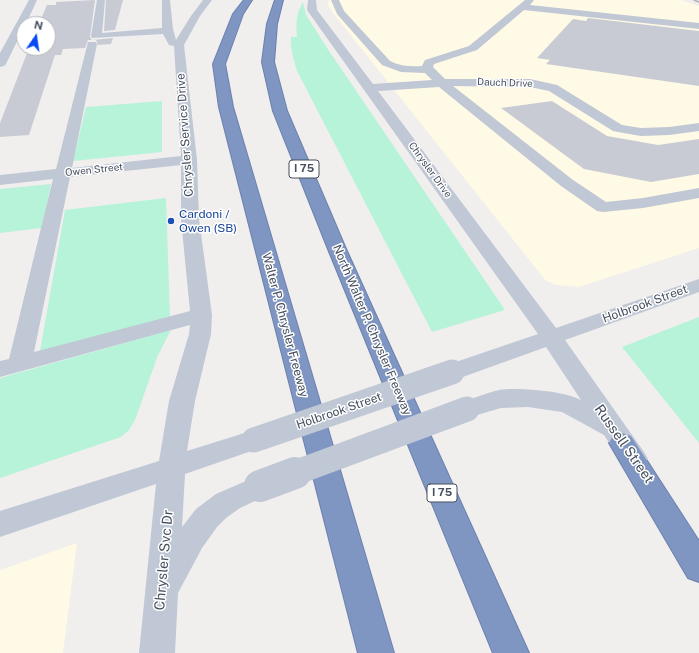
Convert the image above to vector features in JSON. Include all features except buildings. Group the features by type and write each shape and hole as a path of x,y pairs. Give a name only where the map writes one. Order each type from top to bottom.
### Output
{"highway":[{"name":"Walter P. Chrysler Freeway","path":"248,0 238,14 219,64 226,107 376,653"},
{"name":"North Walter P. Chrysler Freeway","path":"279,0 272,24 268,62 280,111 337,249 511,653"},
{"path":"617,436 699,568"}],"street":[{"path":"0,64 33,0"},
{"path":"100,0 96,36 168,31"},
{"path":"166,0 168,31 171,41 178,50"},
{"path":"178,50 179,45 196,16 208,0"},
{"name":"Chrysler Drive","path":"312,0 312,10 552,338"},
{"path":"335,0 340,12 386,63 412,71 428,69"},
{"path":"536,0 699,18"},
{"path":"699,26 526,3 473,48 429,62 427,68 442,83 566,182 603,206 643,203 699,193"},
{"path":"10,366 62,174 92,44"},
{"name":"Chrysler Service Drive","path":"171,468 182,400 200,334 201,315 190,219 188,160 178,50"},
{"name":"Dauch Drive","path":"370,88 442,83 502,82 543,85 553,88 611,124 629,131 655,132 699,126"},
{"name":"Owen Street","path":"0,180 188,160"},
{"name":"Holbrook Street","path":"0,524 254,440 552,338 699,285"},
{"path":"10,366 201,315"},
{"name":"Russell Street","path":"552,338 617,436 699,549"},
{"path":"161,594 179,557 210,515 226,502 260,486 467,409 500,399 528,398 568,404 617,436"},
{"name":"Chrysler Svc Dr","path":"157,653 171,468"}],"shaded area":[{"path":"329,0 681,0 699,6 699,248 579,287 556,285 546,281 333,13 328,5"},
{"path":"77,543 63,653 0,653 0,570"}],"green space":[{"path":"303,2 306,15 327,48 505,310 432,332 297,71 292,50 291,37 297,37 297,19"},
{"path":"162,101 162,152 73,161 86,107"},
{"path":"51,184 42,228 0,233 0,189"},
{"path":"166,198 170,317 40,351 65,210"},
{"path":"699,317 699,443 622,347"},
{"path":"171,330 158,355 135,420 129,430 121,437 0,478 0,378"}],"railway":[{"path":"694,0 699,2"}],"place":[{"name":"Cardoni / Owen (SB)","path":"171,221"}]}
